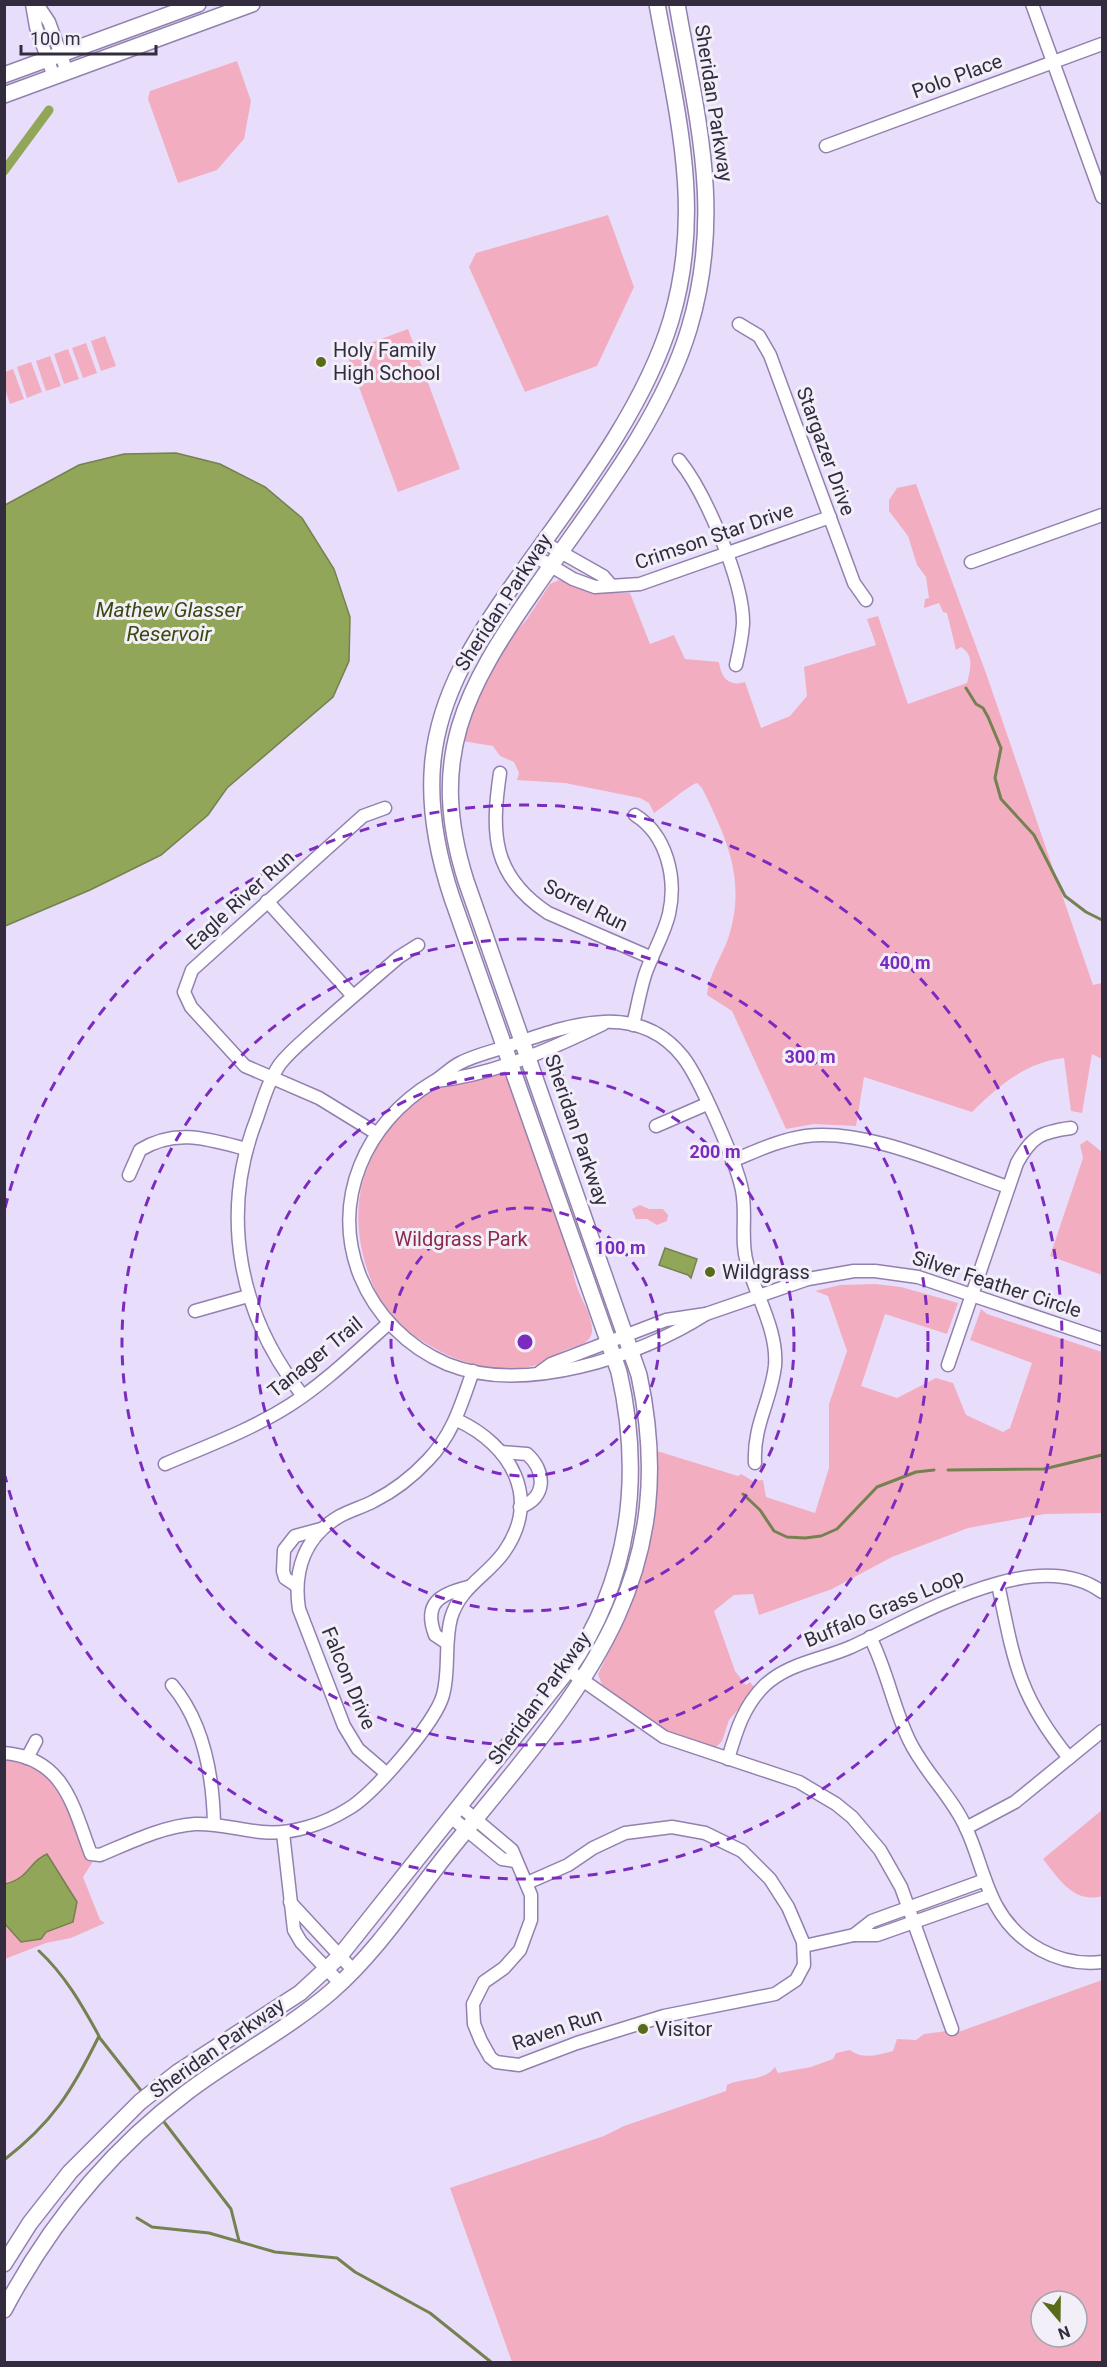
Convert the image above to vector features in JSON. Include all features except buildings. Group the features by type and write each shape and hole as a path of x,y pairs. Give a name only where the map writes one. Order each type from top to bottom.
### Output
{"main road":[{"path":"4,75 198,4"},
{"path":"4,95 252,4"},
{"name":"Sheridan Parkway","path":"4,2264 49,2197 106,2133 178,2072 300,1993 339,1958 568,1670 594,1628 607,1598 627,1524 632,1486 631,1437 626,1404 612,1349 440,859 432,809 432,776 442,716 461,666 641,394 661,349 679,288 687,231 687,175 682,132 657,4"},
{"name":"Sheridan Parkway","path":"4,2310 32,2260 59,2221 101,2169 125,2145 188,2091 284,2027 353,1970 471,1824 582,1681 605,1646 637,1566 649,1486 649,1436 645,1403 629,1342 460,861 453,826 451,778 460,721 474,683 494,647 642,430 666,389 683,348 697,299 706,237 706,176 677,4"}],"street":[{"path":"32,4 36,27 54,57 61,75"},
{"path":"37,4 49,22 54,57"},
{"path":"1032,4 1102,197"},
{"name":"Polo Place","path":"826,146 1102,44"},
{"name":"Stargazer Drive","path":"739,324 759,336 770,354 854,583 866,600"},
{"path":"679,460 702,493 742,607 742,632 736,665"},
{"path":"971,562 1102,515"},
{"name":"Crimson Star Drive","path":"533,555 550,566 595,587 648,582 830,517"},
{"path":"543,542 603,576 610,584"},
{"name":"Sorrel Run","path":"500,773 494,827 500,856 514,882 534,904 548,913 652,958"},
{"name":"Eagle River Run","path":"376,1133 319,1098 257,1074 235,1058 190,1007 184,992 192,970 363,816 385,808"},
{"path":"633,1025 652,958 669,914 671,883 669,867 657,836 648,823 635,815"},
{"path":"267,902 353,996"},
{"path":"303,1396 266,1341 248,1296 241,1270 237,1223 238,1195 246,1149 271,1080 286,1057 353,996 399,957 418,945"},
{"path":"472,1371 431,1356 402,1336 388,1323 364,1286 352,1250 350,1231 354,1180 376,1133 398,1107 462,1062 507,1055 567,1026 606,1022 633,1025 660,1036 682,1056 707,1104 732,1161 742,1192 746,1261 772,1336 774,1366 753,1440 755,1463"},
{"path":"656,1126 707,1104"},
{"path":"948,1365 1017,1163 1033,1139 1046,1131 1071,1128"},
{"path":"129,1175 140,1150 162,1139 175,1136 201,1137 246,1149"},
{"path":"732,1161 790,1139 844,1136 880,1143 1008,1187"},
{"name":"Silver Feather Circle","path":"472,1371 504,1375 540,1372 551,1364 612,1349 629,1342 666,1320 706,1314 808,1279 865,1271 918,1277 1102,1339"},
{"path":"195,1311 248,1296"},
{"name":"Tanager Trail","path":"165,1464 266,1419 303,1396 388,1323"},
{"name":"Falcon Drive","path":"386,1773 358,1749 344,1726 299,1609 297,1586 299,1570 308,1545 321,1529 342,1515 373,1502 401,1485 429,1459 457,1420 472,1371"},
{"path":"4,1753 27,1758 48,1769 59,1779 68,1793 92,1854 100,1855 168,1829 192,1824 214,1824 283,1833 330,1818 348,1810 366,1797 438,1708 446,1679 447,1642 451,1618 459,1599 468,1587 502,1555 513,1538 520,1507 519,1486 513,1469 487,1436 457,1420"},
{"path":"501,1452 527,1454 540,1469 540,1490 534,1500 520,1507"},
{"name":"Falcon Drive","path":"297,1586 285,1578 284,1550 295,1536 321,1529"},
{"name":"Buffalo Grass Loop","path":"728,1759 744,1712 765,1685 791,1668 831,1655 932,1606 998,1584 1058,1576 1083,1581 1102,1592"},
{"path":"998,1584 1013,1658 1022,1685 1036,1714 1069,1758"},
{"path":"447,1642 435,1635 432,1608 437,1599 444,1594 468,1587"},
{"path":"870,1637 882,1660 908,1739 966,1828 991,1895 1011,1928 1037,1949 1078,1962 1102,1962"},
{"path":"568,1670 664,1737 799,1782 836,1804 852,1817 880,1850 891,1868 952,2029"},
{"path":"172,1684 183,1698 207,1758 212,1778 214,1824"},
{"path":"966,1828 1015,1802 1102,1731"},
{"path":"27,1758 36,1741"},
{"name":"Raven Run","path":"456,1812 512,1850 515,1862 527,1883 532,1908 526,1939 512,1960 484,1982 473,2004 474,2024 485,2051 503,2065 519,2066 611,2031 664,2016 775,1994 788,1988 801,1972 804,1946"},
{"path":"527,1883 568,1865 593,1848 624,1833 656,1827 691,1829 722,1840 742,1851 760,1867 788,1907 804,1946 854,1935 872,1922 991,1895"},
{"path":"283,1833 294,1930 301,1942 340,1983"},
{"path":"910,1915 985,1880"},
{"path":"290,1902 339,1958 353,1970"}],"green space":[{"path":"237,61 251,101 244,139 217,170 178,183 148,99 150,91"},
{"path":"608,215 634,287 597,366 525,392 469,267 476,253"},
{"path":"408,329 460,469 398,492 346,352"},
{"path":"105,336 116,366 101,371 91,341"},
{"path":"86,343 97,373 83,378 72,348"},
{"path":"68,349 79,379 64,384 54,354"},
{"path":"50,356 61,386 46,391 36,361"},
{"path":"31,362 42,392 27,398 17,367"},
{"path":"13,369 24,399 10,404 5,389 5,372"},
{"path":"916,484 987,676 1093,985 1102,983 1102,1059 1092,1054 1082,1113 1071,1111 1064,1058 1037,1064 1025,1070 992,1093 972,1112 864,1077 856,1126 814,1124 786,1129 732,1011 707,995 713,973 728,939 733,918 735,879 726,843 702,788 697,783 693,785 654,813 649,803 640,798 565,783 517,780 519,773 514,762 500,756 493,746 462,741 474,703 500,651 527,619 550,584 559,580 603,593 630,593 650,644 674,635 685,659 719,662 727,680 734,683 745,682 761,728 790,716 807,696 804,667 876,645 867,619 878,616 908,704 967,683 970,664 968,654 961,647 956,650 947,613 943,612 939,603 924,608 925,599 929,598 926,577 917,565 908,536 889,511 889,500 897,488"},
{"name":"Wildgrass Park","path":"496,1073 503,1074 509,1081 554,1206 569,1252 576,1284 592,1325 591,1336 586,1342 538,1364 511,1369 465,1362 436,1349 394,1320 386,1311 368,1273 359,1233 358,1212 366,1172 375,1152 374,1148 388,1126 427,1094 439,1088"},
{"path":"1087,1140 1102,1152 1102,1275 1050,1256 1083,1158 1080,1145"},
{"path":"640,1205 649,1209 663,1209 668,1215 667,1221 657,1225 647,1219 636,1219 632,1209"},
{"path":"876,1284 901,1287 958,1303 947,1334 885,1314 861,1386 897,1398 936,1378 953,1383 966,1415 1003,1432 1010,1428 1032,1363 970,1340 981,1309 987,1314 1102,1352 1102,1513 1045,1514 968,1528 892,1557 832,1589 759,1615 753,1594 734,1595 714,1611 735,1671 746,1685 750,1682 756,1689 729,1720 722,1741 716,1747 660,1728 602,1685 598,1674 625,1620 644,1568 653,1518 657,1451 738,1476 741,1474 753,1481 763,1480 766,1497 815,1513 829,1468 829,1404 847,1351 828,1296 815,1291 840,1285"},
{"path":"5,1753 48,1769 97,1855 83,1877 100,1920 105,1923 71,1938 46,1943 5,1959"},
{"path":"1102,1810 1102,1896 1092,1898 1075,1893 1068,1888 1043,1859"},
{"path":"1102,1980 1102,2362 512,2362 450,2188 604,2136 624,2126 726,2091 727,2085 765,2075 775,2067 778,2073 811,2067 833,2059 836,2053 850,2050 865,2056 876,2055 893,2051 897,2039 916,2040 924,2034 947,2031 950,2035"}],"water":[{"name":"Mathew Glasser Reservoir","path":"176,453 220,464 265,487 302,518 334,569 350,617 349,661 333,697 227,788 208,815 161,855 90,890 5,926 5,505 79,465 124,454"},
{"path":"665,1248 697,1259 691,1278 659,1265"},
{"path":"47,1854 77,1902 73,1922 46,1932 41,1939 21,1942 5,1924 5,1884 19,1878 36,1861"}],"waterway":[{"path":"4,171 49,110"},
{"path":"966,688 976,704 983,708 1001,748 995,778 1001,799 1034,835 1065,896 1086,912 1102,920"},
{"path":"948,1470 1044,1469 1102,1455"},
{"path":"743,1494 760,1510 774,1531 787,1537 821,1536 837,1529 877,1487 916,1472 934,1470"},
{"path":"4,2160 36,2132 60,2104 80,2073 99,2036 65,1980 39,1951"},
{"path":"99,2037 143,2093"},
{"path":"161,2118 231,2209 239,2241"},
{"path":"137,2218 152,2227 209,2233 275,2252 337,2258 355,2272 430,2313 491,2362"}],"place":[{"name":"Holy Family High School","path":"321,362"},
{"name":"Wildgrass","path":"710,1272"},
{"name":"Visitor","path":"643,2029"}]}
